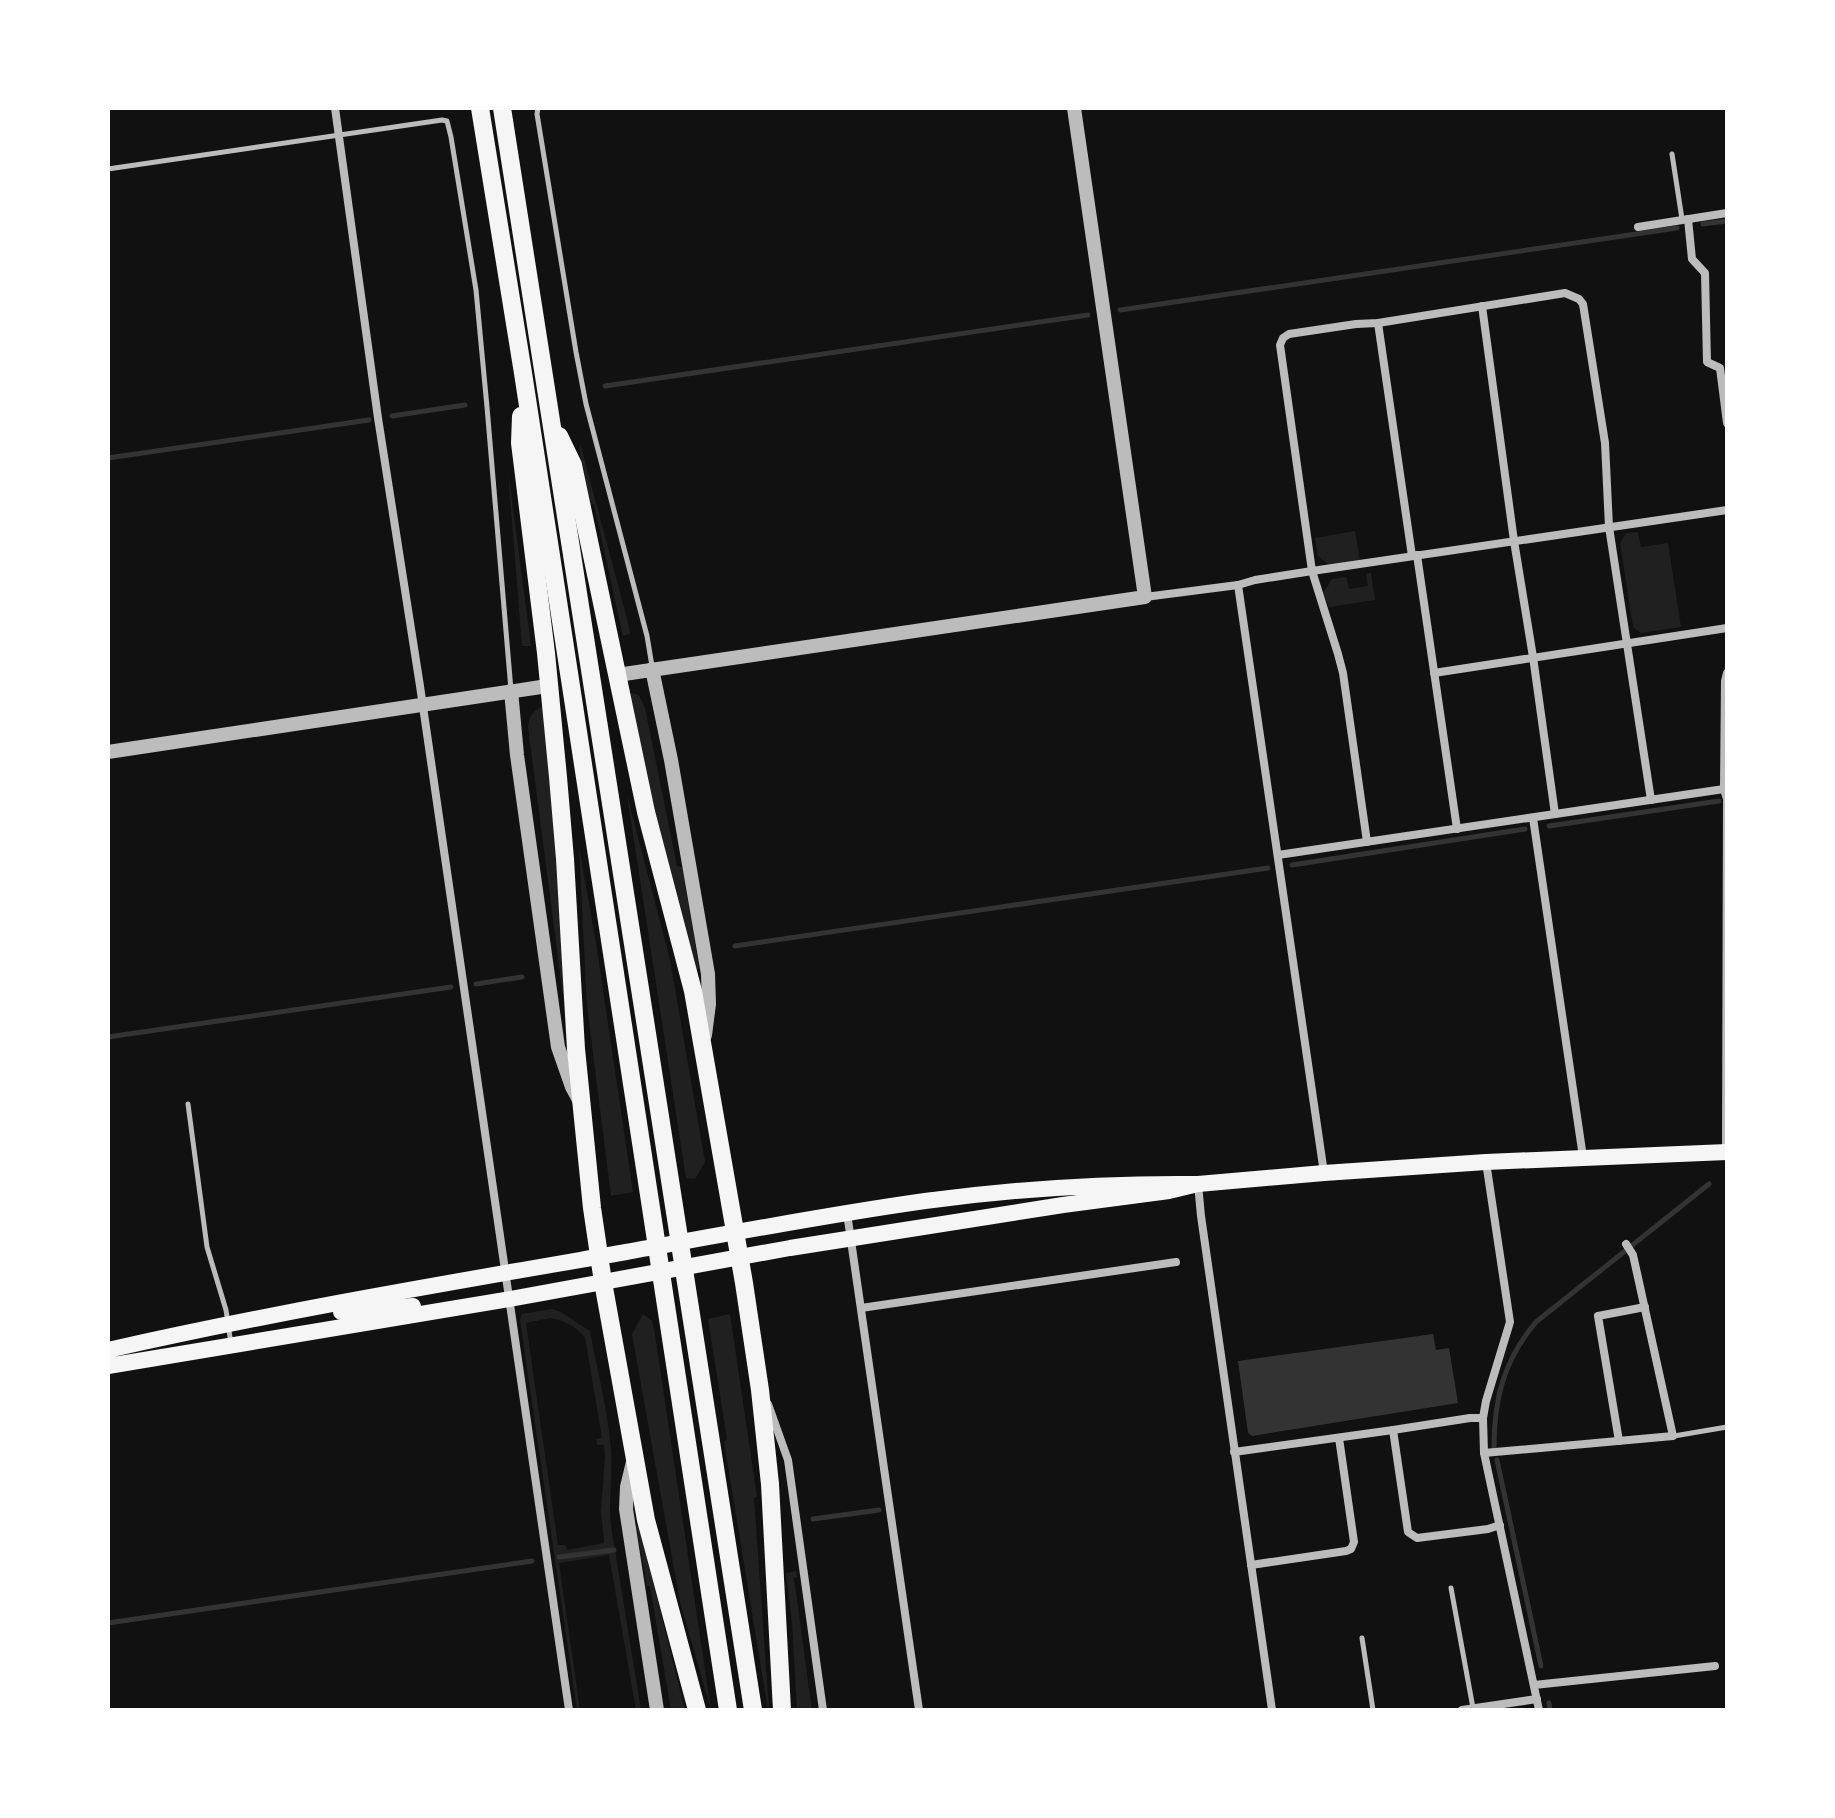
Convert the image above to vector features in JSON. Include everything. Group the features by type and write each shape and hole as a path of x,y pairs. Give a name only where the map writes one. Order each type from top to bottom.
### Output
{"highway":[{"path":"480,108 728,1710"},
{"path":"502,108 753,1710"},
{"path":"523,373 520,443 558,777 581,1103 596,1235 646,1520 697,1710"},
{"path":"550,415 573,465 646,812 682,945 703,1049 760,1390 770,1484 782,1710"}],"main road":[{"path":"718,1261 737,1243 848,1224 935,1200 1023,1191 1198,1184 1486,1162 1726,1152"},
{"path":"108,1366 509,1294 601,1271 624,1252 737,1243 848,1224 1063,1205 1169,1191 1198,1184"},
{"path":"596,1235 624,1252"},
{"path":"108,1350 228,1323 506,1272 601,1271 718,1261 744,1283"},
{"path":"291,1311 337,1312 509,1294"}],"street":[{"path":"335,108 569,1710"},
{"path":"1074,108 1145,597"},
{"path":"1638,227 1727,213"},
{"path":"1686,220 1692,259 1705,273 1707,362 1720,368 1727,423"},
{"path":"1367,842 1343,673 1312,571 1280,345 1289,334 1565,293 1583,304 1605,443 1609,527 1651,800"},
{"path":"1482,306 1555,814"},
{"path":"1378,323 1457,829"},
{"path":"624,674 1727,510"},
{"path":"1238,585 1324,1173"},
{"path":"1434,673 1727,628"},
{"path":"652,669 708,974 709,1004 703,1049"},
{"path":"1726,1152 1727,799 1724,789 1727,673"},
{"path":"108,752 541,687"},
{"path":"511,691 519,770 558,1047 581,1103"},
{"path":"1278,855 1724,789"},
{"path":"1533,818 1583,1157"},
{"path":"1486,1162 1510,1322 1483,1418 1484,1453 1539,1710"},
{"path":"1198,1184 1272,1710"},
{"path":"848,1224 919,1710"},
{"path":"1484,1453 1673,1436 1633,1255 1626,1244"},
{"path":"861,1308 1176,1262"},
{"path":"1619,1441 1598,1316 1645,1307"},
{"path":"760,1390 776,1422 788,1460 823,1710"},
{"path":"1234,1452 1483,1418"},
{"path":"1393,1430 1408,1532 1417,1538 1500,1525"},
{"path":"1251,1565 1346,1551 1353,1546 1339,1438"},
{"path":"635,1455 628,1479 626,1509 657,1710"},
{"path":"1534,1685 1715,1666"},
{"path":"1462,1710 1537,1699"}],"lane":[{"path":"538,108 578,365 593,434 647,636 652,669"},
{"path":"108,169 447,121 476,290 511,691"},
{"path":"1672,154 1686,220"},
{"path":"188,1104 207,1247 231,1345"},
{"path":"1673,1436 1727,1427"},
{"path":"1451,1588 1473,1709"},
{"path":"1362,1638 1373,1710"}],"shaded area":[{"path":"580,443 629,626 630,634 623,636 594,504 591,504"},
{"path":"508,471 531,646 522,646"},
{"path":"1355,531 1360,561 1330,566 1318,556 1315,538"},
{"path":"1638,532 1641,547 1668,543 1681,627 1641,633 1633,627 1620,543 1626,533"},
{"path":"1371,573 1375,600 1329,607 1323,593 1332,579 1346,577 1349,589 1368,586 1366,574"},
{"path":"627,692 639,695 645,708 677,866 682,867 699,968 696,970 656,826"},
{"path":"543,705 568,1034 528,727 532,714"},
{"path":"627,795 670,960 705,1162 695,1179 686,1178"},
{"path":"579,847 633,1192 611,1196 587,1006"},
{"path":"552,1309 590,1331 610,1435 611,1526 641,1710 636,1710 609,1555 559,1563 580,1710 577,1710 521,1314","holes":["555,1319 569,1324 585,1337 602,1438 596,1439 597,1445 604,1445 605,1457 601,1511 604,1543 567,1550 565,1545 558,1545 526,1323"]},
{"path":"643,1314 652,1321 655,1335 711,1710 680,1602 632,1334"},
{"path":"730,1314 757,1497 754,1498 769,1710 724,1442 727,1439 708,1319"},
{"path":"1433,1334 1436,1350 1449,1348 1458,1403 1252,1436 1248,1433 1238,1361"},
{"path":"636,1526 639,1527 685,1710 671,1710 650,1586 647,1586"},
{"path":"796,1571 797,1577 794,1578 812,1710 797,1710 786,1573"}],"waterway":[{"path":"1703,224 1727,221"},
{"path":"1120,310 1677,228"},
{"path":"605,386 1088,315"},
{"path":"392,416 465,405"},
{"path":"108,458 369,420"},
{"path":"1549,826 1719,801"},
{"path":"1292,865 1525,829"},
{"path":"735,946 1268,868"},
{"path":"476,984 522,977"},
{"path":"108,1037 451,987"},
{"path":"1494,1447 1496,1412 1503,1380 1516,1351 1536,1322 1709,1184"},
{"path":"1497,1460 1541,1666"},
{"path":"813,1519 879,1510"},
{"path":"559,1557 614,1550"},
{"path":"108,1623 532,1561"},
{"path":"1549,1703 1550,1710"}]}
